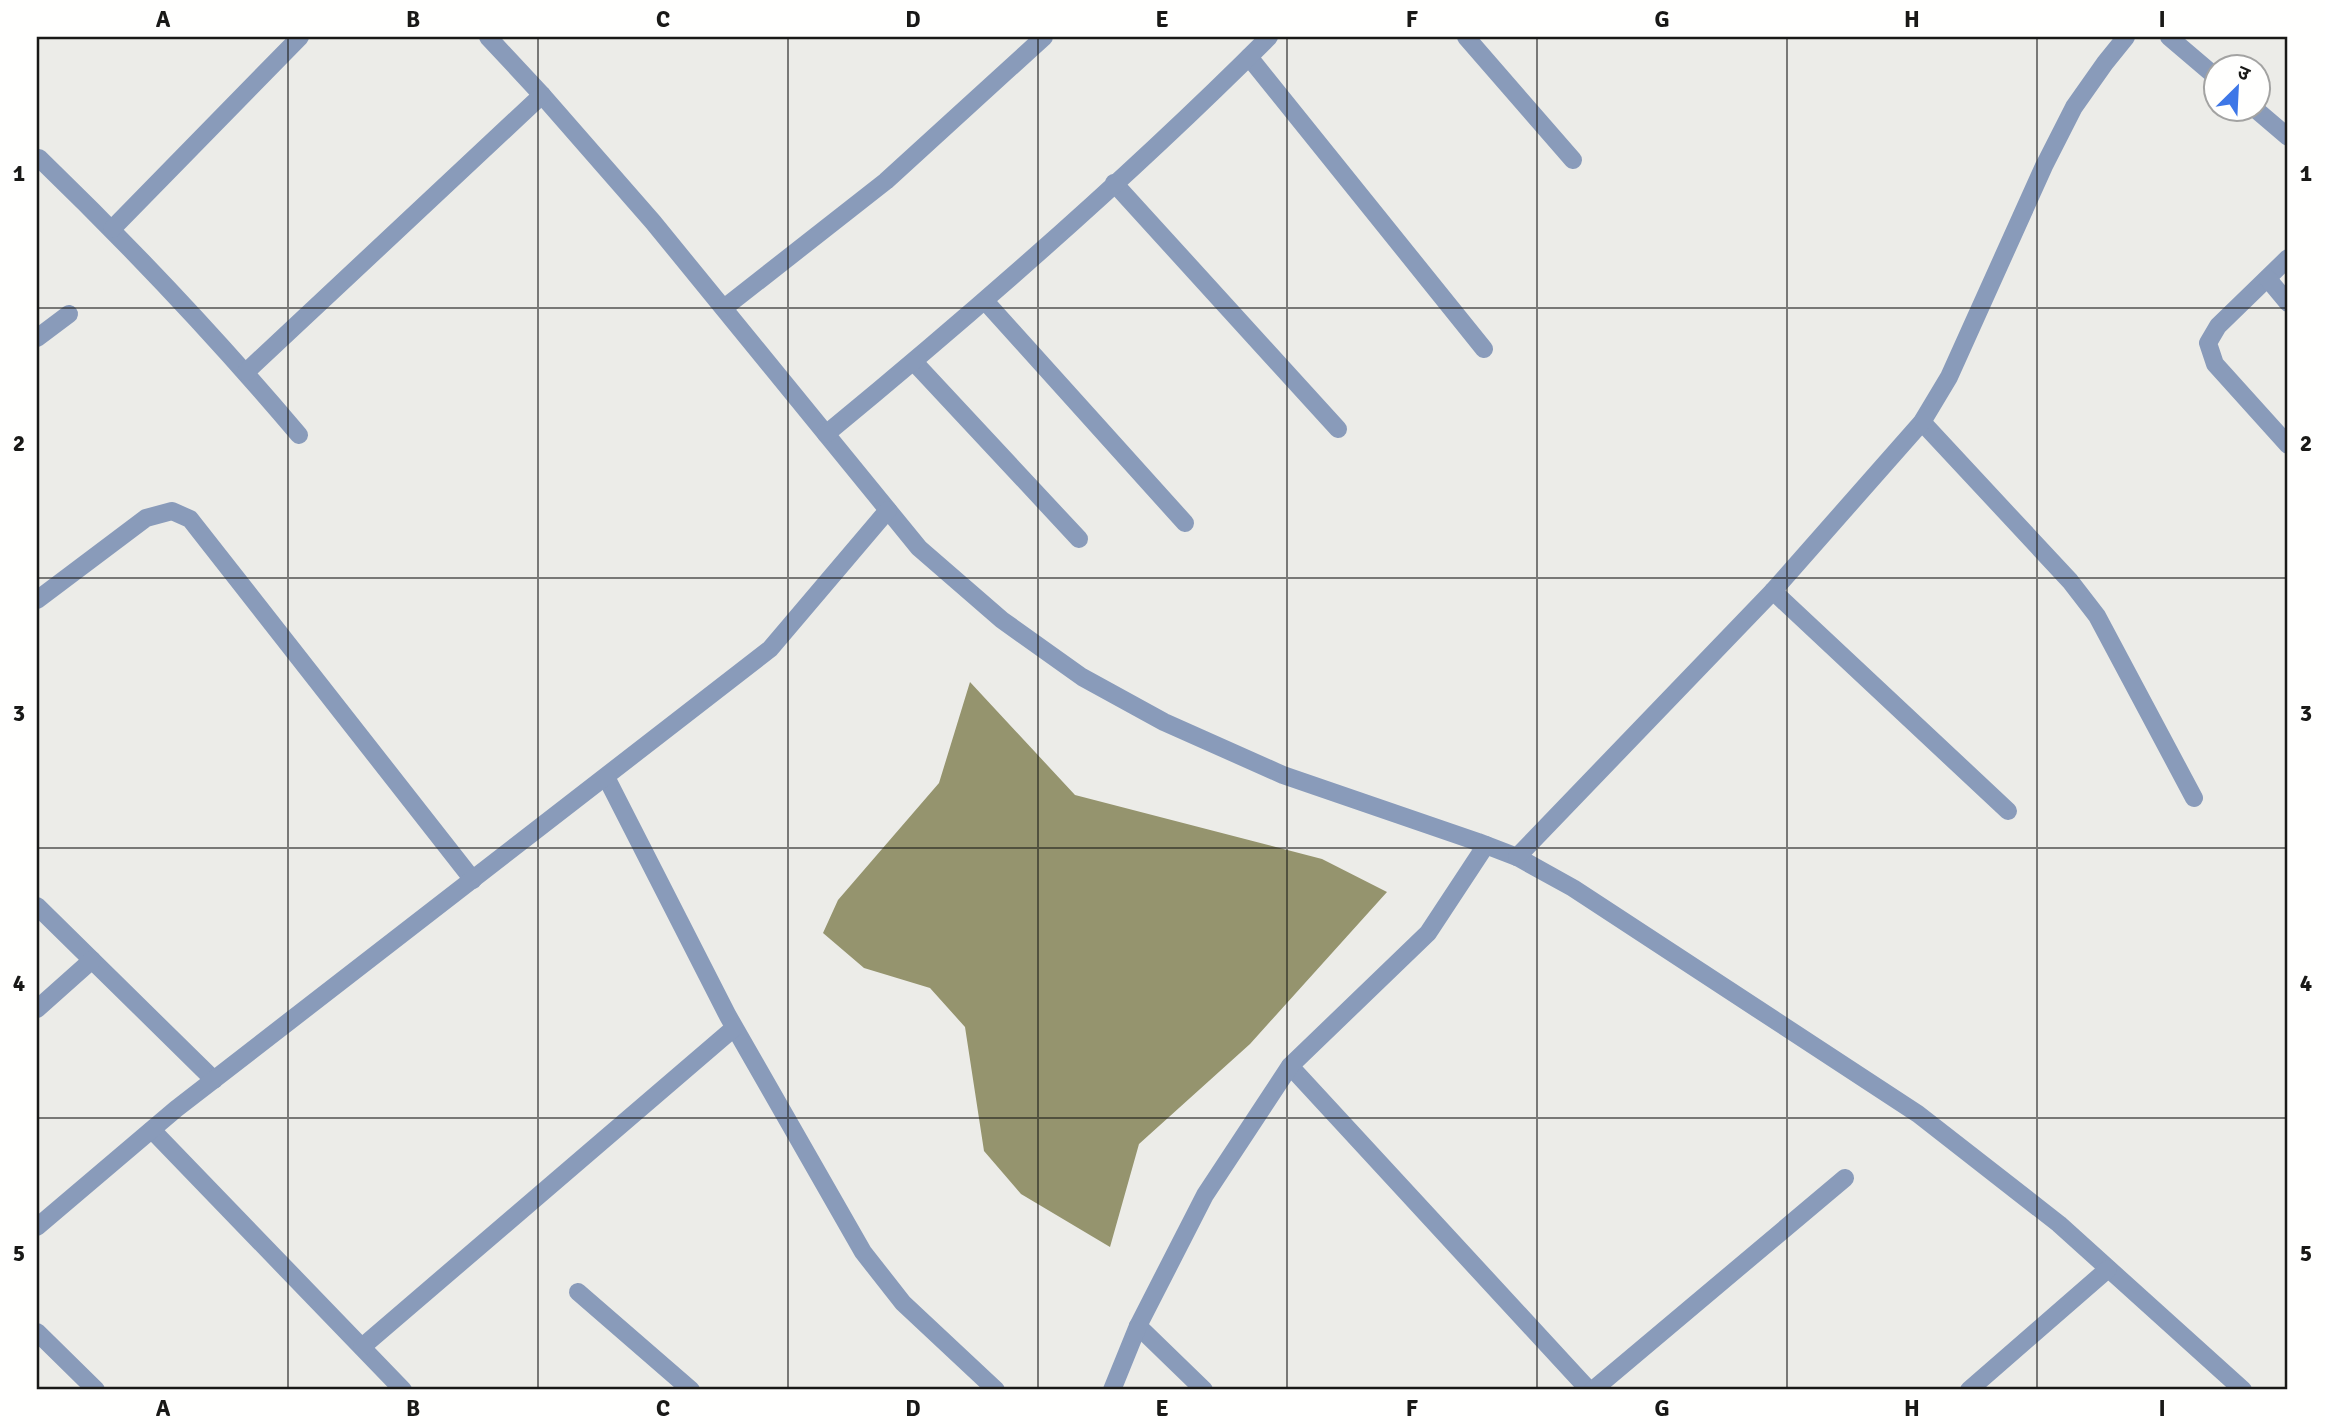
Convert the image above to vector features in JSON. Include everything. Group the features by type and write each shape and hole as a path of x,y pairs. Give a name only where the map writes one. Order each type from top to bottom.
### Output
{"street":[{"path":"111,229 300,37"},
{"path":"488,37 653,222 919,548 1002,620 1083,677 1164,722 1283,775 1517,857 1573,888 1918,1114 2059,1224 2243,1390"},
{"path":"724,308 886,181 1044,37"},
{"path":"826,434 985,301 1269,37"},
{"path":"1466,37 1573,159"},
{"path":"1517,857 1773,591 1922,422 1949,377 2044,166 2074,107 2126,37"},
{"path":"2169,37 2202,64"},
{"path":"1249,57 1484,349"},
{"path":"246,372 542,95"},
{"path":"2270,122 2288,137"},
{"path":"39,158 111,229 246,372 299,435"},
{"path":"1114,183 1338,429"},
{"path":"2288,258 2218,326 2208,344 2215,364 2288,445"},
{"path":"2267,279 2288,303"},
{"path":"985,301 1185,523"},
{"path":"37,338 69,314"},
{"path":"914,362 1079,539"},
{"path":"1922,422 2070,581 2097,616 2194,798"},
{"path":"37,1227 214,1080 770,649 888,510"},
{"path":"37,600 146,518 172,511 190,519 473,880"},
{"path":"1773,591 2008,811"},
{"path":"606,777 734,1028 863,1252 903,1303 996,1390"},
{"path":"1112,1390 1138,1325 1205,1195 1290,1066 1428,933 1486,845"},
{"path":"37,905 214,1080"},
{"path":"37,1009 92,960"},
{"path":"362,1348 734,1028"},
{"path":"1290,1066 1591,1390 1845,1178"},
{"path":"152,1130 403,1390"},
{"path":"1969,1390 2108,1269"},
{"path":"578,1292 691,1390"},
{"path":"1138,1325 1204,1390"},
{"path":"37,1332 96,1390"}],"shaded area":[{"path":"970,682 1075,795 1322,859 1387,892 1250,1044 1139,1144 1110,1247 1021,1194 984,1151 965,1027 930,988 864,968 823,933 838,900 939,783"}]}
